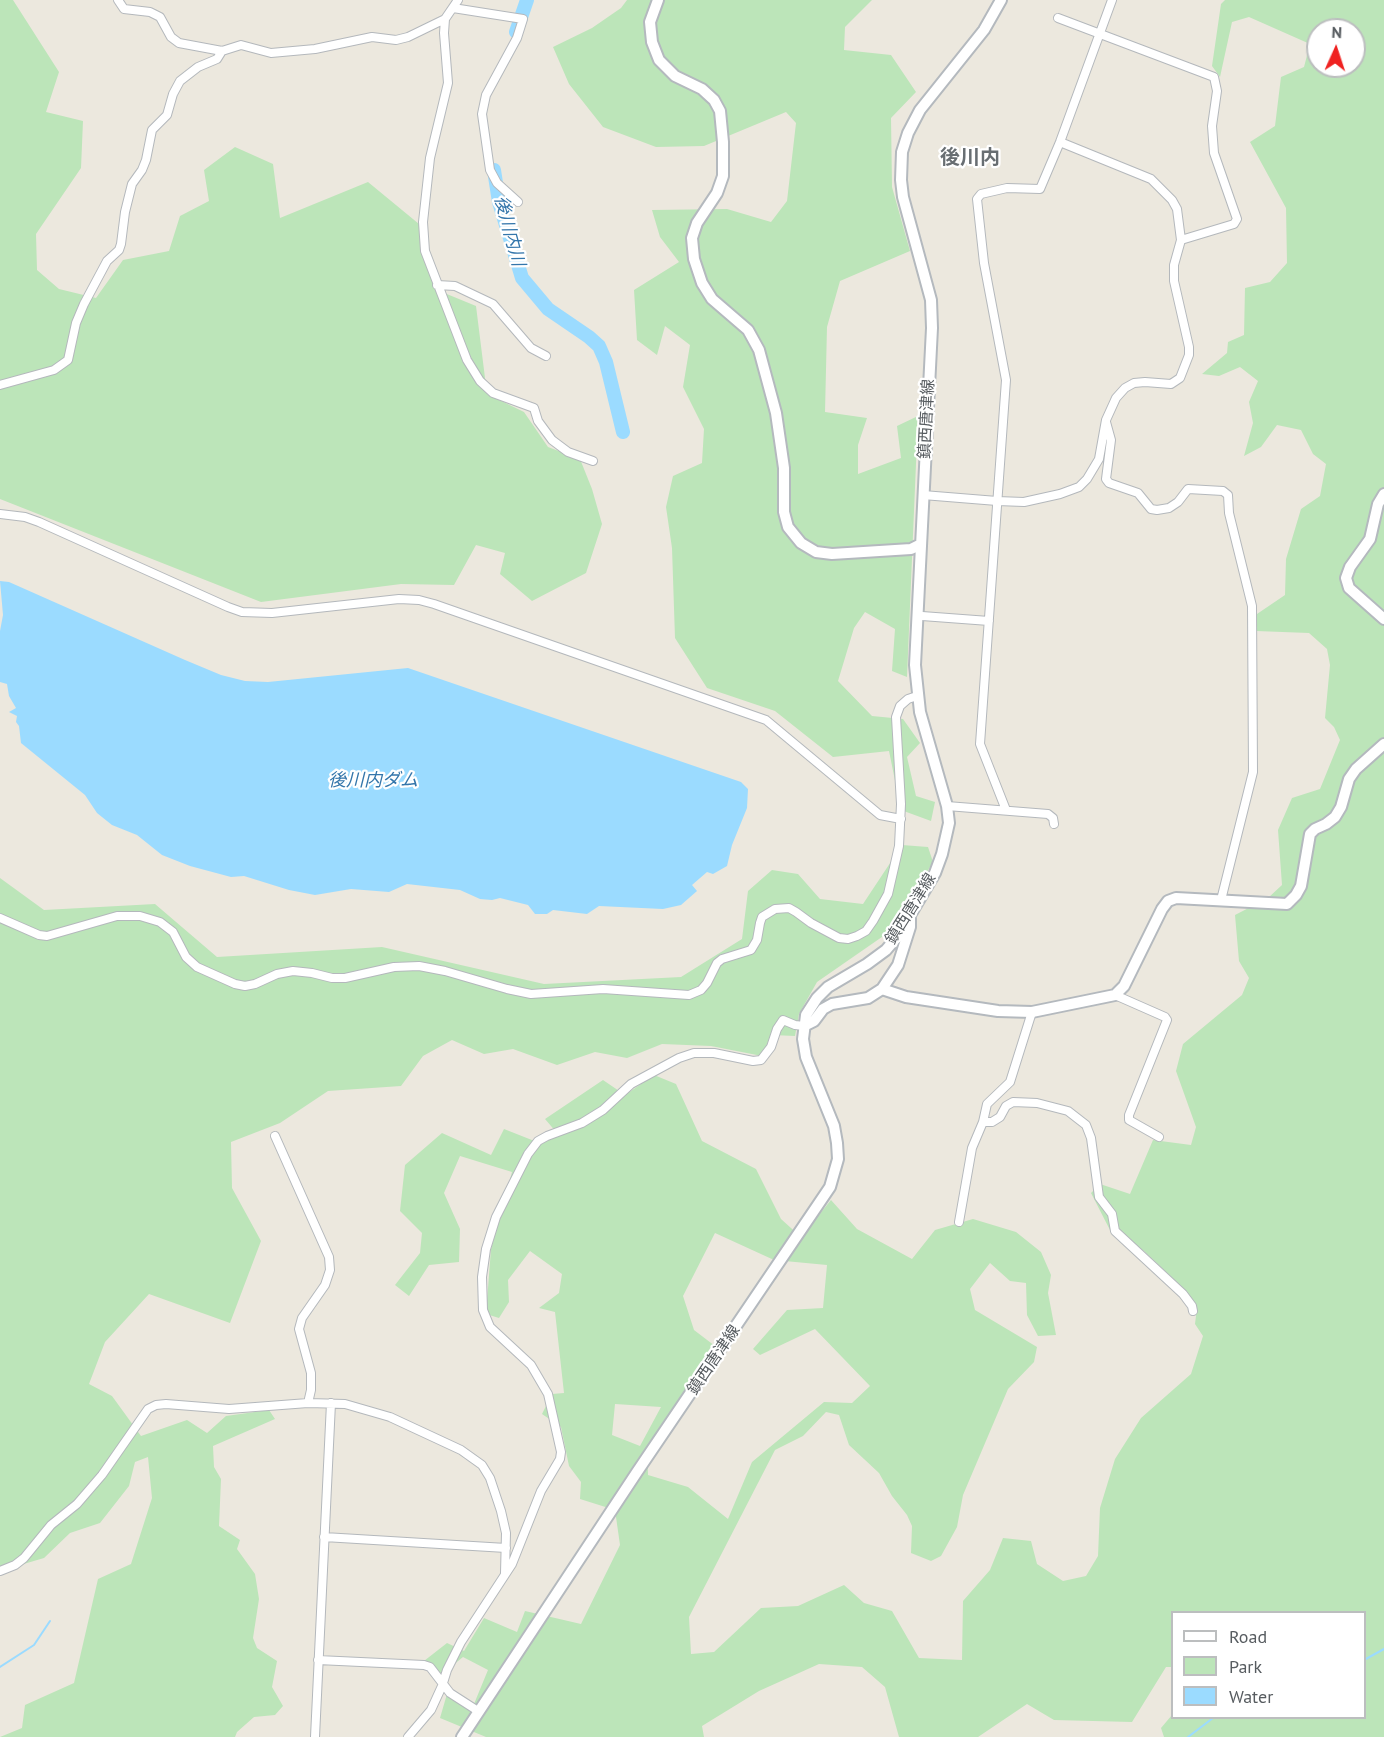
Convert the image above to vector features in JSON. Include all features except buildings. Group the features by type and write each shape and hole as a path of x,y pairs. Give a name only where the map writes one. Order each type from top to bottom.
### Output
{"main road":[{"path":"658,0 650,22 652,42 659,60 675,76 702,89 714,100 720,111 723,176 717,193 697,223 692,238 694,259 702,283 712,299 748,330 759,350 776,413 784,468 784,512 788,527 801,543 816,552 832,554 911,549 921,544"},
{"name":"鎮西唐津線","path":"462,1737 830,1187 838,1158 837,1143 834,1126 806,1057 803,1039 806,1015 816,998 828,987 867,964 886,950 897,937 935,873 942,854 949,823 947,806 920,712 915,665 932,328 931,300 903,197 902,152 908,133 920,110 984,30 1001,0"},
{"path":"1384,494 1378,504 1370,539 1350,567 1346,578 1349,588 1384,619"},
{"path":"882,989 917,999 998,1011 1032,1012 1115,995 1124,986 1168,901 1176,898 1287,904 1292,900 1301,886 1310,834 1335,817 1341,807 1349,778 1384,744"},
{"path":"804,1026 814,1021 823,1009 832,1004 868,998 882,989 898,965 910,927 910,915"}],"street":[{"path":"118,0 124,9 150,12 160,18 171,37 179,43 222,51 241,45 271,53 315,49 372,37 396,40 408,37 445,19 458,0"},
{"path":"1006,810 980,744 1006,380 984,263 978,199 981,194 1007,188 1040,189 1060,142 1112,0"},
{"path":"453,8 523,20 517,38 486,95 482,114 490,170 496,183 518,202"},
{"path":"1058,18 1214,77 1217,82 1212,126 1214,153 1237,219 1234,224 1181,240"},
{"path":"445,19 448,83 430,158 423,222 425,251 467,360 480,381 493,393 534,408 538,421 552,440 568,452 593,461"},
{"path":"0,385 54,370 68,360 76,323 84,304 107,261 119,250 132,184 146,160 152,130 167,115 173,94 180,81 198,67 217,59 222,51"},
{"path":"923,495 1024,502 1079,487 1087,479 1099,459 1106,420 1116,398 1125,388 1134,383 1171,384 1180,378 1189,355 1174,281 1174,265 1181,240 1177,209 1172,200 1151,179 1060,142"},
{"path":"437,285 455,286 493,304 531,348 542,354"},
{"path":"1106,420 1111,440 1106,479 1108,483 1138,493 1151,509 1157,510 1169,508 1178,502 1188,489 1223,491 1228,495 1229,513 1252,606 1253,772 1221,900"},
{"path":"0,514 25,517 39,522 242,612 272,613 399,599 419,600 766,720 880,815 901,819"},
{"path":"922,616 988,621"},
{"path":"0,918 46,936 117,916 140,916 160,922 173,932 186,957 197,968 245,986 277,974 293,971 345,978 394,967 419,966 445,970 531,994 603,989 689,995 701,990 717,963 722,959 751,950 758,940 762,917 775,909 789,908 839,938 848,939 866,931 888,894 896,866 901,819 896,717 900,706 908,699 917,696"},
{"path":"947,806 1047,814 1053,818 1054,824"},
{"path":"1115,995 1165,1017 1167,1020 1129,1115 1129,1120 1159,1137"},
{"path":"959,1222 972,1148 983,1122 987,1104 1010,1082 1032,1012"},
{"path":"408,1737 431,1710 461,1642 512,1564 541,1491 560,1459 561,1452 548,1394 531,1365 490,1327 483,1310 482,1277 486,1249 496,1217 528,1154 538,1141 582,1123 603,1110 631,1084 679,1058 694,1053 714,1053 760,1060 771,1047 777,1029 783,1020 804,1026"},
{"path":"983,1122 992,1122 1000,1116 1006,1106 1013,1102 1037,1103 1068,1111 1086,1125 1091,1138 1099,1197 1112,1214 1115,1231 1183,1294 1193,1311"},
{"path":"275,1136 329,1257 330,1270 325,1285 302,1318 299,1329 311,1373 312,1390 308,1403"},
{"path":"0,1571 15,1565 24,1558 51,1526 76,1504 102,1475 148,1409 166,1404 229,1409 331,1403 365,1408 390,1417 474,1458 482,1465 490,1478 501,1511 507,1548 505,1574"},
{"path":"315,1737 331,1403"},
{"path":"324,1537 507,1548"},
{"path":"318,1660 430,1667 442,1686 478,1711"}],"green space":[{"path":"0,0 13,0 59,72 46,112 83,121 81,168 36,234 37,270 59,289 96,298 123,260 169,251 180,216 209,201 204,170 235,147 273,164 280,218 368,182 419,224 437,290 476,306 487,394 524,412 548,447 580,459 602,524 586,573 532,601 500,574 505,553 476,545 454,585 401,584 261,602 0,499"},
{"path":"627,0 872,0 845,27 844,50 891,55 916,92 891,118 892,187 910,251 840,281 827,327 825,412 867,418 858,445 858,474 901,458 897,426 918,416 907,677 892,671 895,629 865,612 854,628 838,681 872,716 903,719 920,743 907,757 916,796 935,802 931,821 901,810 889,751 833,757 775,711 707,688 675,638 672,548 666,507 673,476 702,463 704,429 683,387 690,345 665,326 657,355 637,340 634,290 679,262 660,237 652,210 727,209 771,222 787,201 796,123 786,112 704,146 656,147 603,127 569,84 553,47 592,28 621,8"},
{"path":"1225,0 1384,0 1384,1737 1164,1737 1161,1728 1171,1716 1171,1719 1366,1719 1366,1611 1171,1611 1171,1667 1166,1667 1132,1722 1054,1720 1027,1704 978,1737 899,1737 885,1687 862,1667 819,1664 759,1691 702,1726 704,1737 486,1737 440,1718 447,1694 474,1704 488,1670 463,1657 441,1675 424,1661 447,1643 464,1651 484,1618 517,1632 525,1611 581,1624 620,1545 615,1510 580,1499 581,1482 569,1466 561,1427 542,1414 552,1394 564,1393 555,1312 539,1308 559,1293 562,1274 530,1251 508,1280 509,1302 499,1318 486,1314 491,1249 512,1172 460,1156 444,1193 460,1229 459,1262 429,1265 409,1296 395,1285 420,1253 422,1233 400,1211 405,1165 442,1133 491,1155 504,1129 542,1144 557,1133 545,1119 603,1080 625,1095 654,1075 676,1084 702,1141 756,1169 781,1219 801,1237 831,1200 857,1229 912,1259 935,1230 973,1219 1016,1232 1041,1252 1051,1275 1048,1293 1056,1335 1038,1336 1027,1315 1026,1283 1010,1281 990,1263 970,1289 975,1310 1037,1347 1034,1362 1008,1389 963,1495 957,1527 941,1556 931,1561 911,1553 912,1526 907,1515 892,1496 879,1473 849,1445 839,1415 826,1412 803,1436 775,1450 689,1617 691,1654 714,1652 761,1608 798,1606 844,1585 864,1603 892,1611 919,1658 962,1660 963,1601 990,1570 1003,1538 1031,1541 1037,1564 1063,1581 1086,1576 1098,1556 1100,1508 1115,1459 1141,1418 1191,1374 1203,1336 1195,1324 1197,1308 1185,1290 1144,1251 1111,1232 1091,1193 1100,1184 1130,1194 1153,1140 1191,1145 1196,1127 1176,1071 1183,1044 1242,995 1249,978 1239,961 1235,915 1268,898 1282,885 1278,830 1292,798 1320,789 1340,740 1334,727 1325,718 1330,665 1327,649 1309,633 1256,631 1257,614 1285,595 1286,559 1301,509 1320,496 1326,464 1313,454 1301,430 1277,425 1261,447 1244,456 1253,423 1249,402 1258,381 1240,367 1219,376 1202,374 1227,353 1228,342 1244,335 1245,288 1270,282 1287,263 1286,208 1250,142 1275,126 1281,77 1304,67 1306,59 1306,78 1366,78 1366,18 1306,18 1306,42 1249,17 1232,22 1220,77 1212,66 1221,4","holes":["715,1233 774,1260 827,1265 823,1308 787,1310 753,1349 760,1355 815,1329 870,1386 852,1403 824,1402 752,1462 728,1519 688,1487 648,1475 647,1450 715,1346 694,1330 683,1296","615,1404 661,1407 640,1446 612,1435"]},
{"path":"902,845 928,847 933,862 892,930 817,982 799,1014 795,1036 772,1035 762,1056 711,1046 662,1044 627,1058 595,1052 557,1065 513,1049 484,1054 452,1040 423,1056 401,1086 328,1091 280,1123 231,1142 232,1188 261,1241 230,1323 149,1294 105,1342 89,1384 112,1396 141,1436 187,1420 207,1433 226,1416 269,1410 275,1419 213,1446 214,1467 221,1479 219,1526 240,1540 237,1549 255,1574 259,1599 253,1638 257,1648 277,1661 272,1687 283,1706 275,1715 254,1717 237,1732 235,1737 0,1737 22,1728 25,1705 74,1683 98,1579 131,1564 152,1498 148,1457 135,1462 129,1486 100,1523 70,1533 44,1558 0,1571 0,878 44,910 155,904 217,957 382,947 544,984 681,977 742,939 748,891 772,870 798,874 820,899 863,904"}],"water":[{"name":"後川内ダム","path":"0,581 9,582 221,675 245,681 268,682 408,668 741,782 748,789 747,808 732,845 727,866 713,874 707,872 692,885 697,891 681,905 663,909 599,906 587,914 553,910 547,914 535,914 528,905 500,898 480,899 460,890 407,884 389,892 351,889 315,895 289,890 244,876 231,877 190,866 162,855 137,835 112,825 97,813 85,795 21,743 19,726 16,722 17,716 9,712 16,708 9,696 7,684 0,682 0,631 3,615"}],"waterway":[{"name":"後川内川","path":"516,32 527,0"},
{"name":"後川内川","path":"494,170 499,202 522,278 548,309 599,346 606,362 623,432"},
{"path":"0,1667 34,1645 50,1621"},
{"path":"1366,1659 1384,1649"},
{"path":"1188,1737 1212,1719"}],"district":[{"name":"後川内","path":"970,158"}]}
